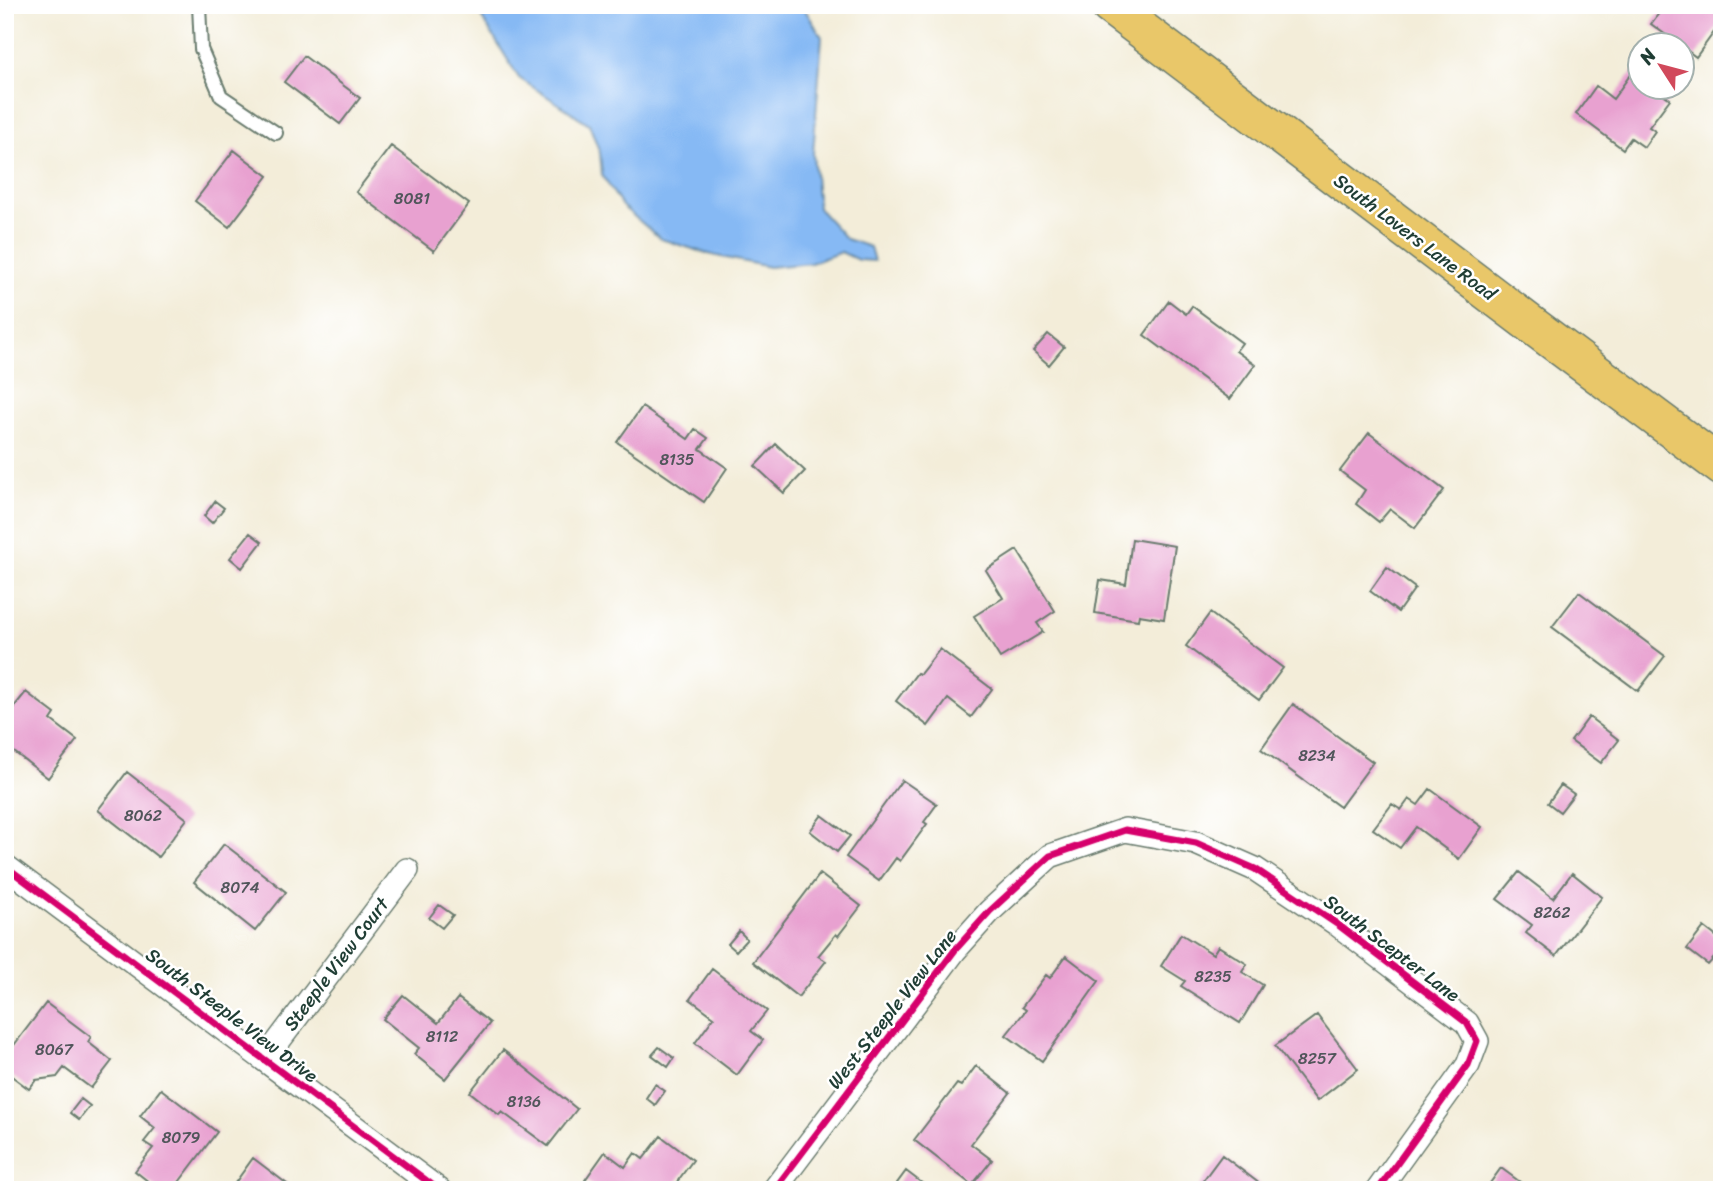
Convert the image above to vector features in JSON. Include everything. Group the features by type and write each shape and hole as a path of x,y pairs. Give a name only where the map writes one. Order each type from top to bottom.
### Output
{"main road":[{"name":"South Lovers Lane Road","path":"1109,5 1722,467"}],"street":[{"name":"South Scepter Lane","path":"1125,830 1196,843 1255,869 1337,924 1467,1023 1477,1041 1468,1065 1378,1190"},
{"name":"West Steeple View Lane","path":"774,1190 955,950 990,911 1050,856 1125,830"},
{"name":"South Steeple View Drive","path":"5,866 439,1190"},
{"name":"Steeple View Court","path":"265,1059 407,870"}],"lane":[{"path":"199,5 201,49 221,96 276,133"}],"water":[{"path":"474,5 802,5 822,37 813,154 818,208 846,239 870,247 874,261 858,260 841,252 811,263 769,267 712,255 661,239 622,206 602,175 600,153 589,124 519,78"}],"building":[{"path":"1665,5 1722,5 1722,21 1696,57 1696,32 1662,32 1651,24"},
{"path":"304,56 360,98 340,124 284,82"},
{"path":"1626,81 1626,102 1668,102 1649,127 1655,131 1644,147 1631,138 1623,149 1576,114 1596,86 1613,99"},
{"path":"391,146 469,204 434,251 356,192"},
{"path":"234,150 268,176 229,227 195,201"},
{"path":"1169,301 1186,314 1192,306 1242,343 1236,351 1255,365 1230,399 1144,335"},
{"path":"1048,334 1064,347 1049,365 1033,351"},
{"path":"642,407 688,439 695,429 708,438 700,449 727,468 704,502 617,442"},
{"path":"1369,433 1444,490 1415,528 1390,509 1379,522 1356,504 1365,490 1340,471"},
{"path":"776,444 805,471 784,493 755,466"},
{"path":"215,501 224,508 212,523 204,516"},
{"path":"250,533 262,542 242,568 230,558"},
{"path":"1132,539 1175,546 1164,619 1139,615 1138,620 1095,613 1100,580 1126,584"},
{"path":"1017,550 1055,611 1037,623 1043,632 1000,658 974,616 1003,598 986,570"},
{"path":"1387,567 1415,588 1398,612 1370,591"},
{"path":"1579,592 1665,656 1638,691 1552,627"},
{"path":"1210,613 1283,668 1259,700 1186,646"},
{"path":"940,649 992,689 971,717 948,699 928,726 896,701"},
{"path":"26,692 55,714 51,720 77,740 48,778 5,745 5,718"},
{"path":"1293,704 1373,762 1340,807 1261,749"},
{"path":"1589,717 1619,740 1601,763 1571,741"},
{"path":"127,772 187,819 158,857 98,810"},
{"path":"902,780 937,804 924,822 927,824 900,861 896,858 879,881 846,857"},
{"path":"1561,785 1574,794 1560,812 1548,803"},
{"path":"1430,789 1482,827 1459,859 1416,827 1400,848 1373,829 1392,804 1401,810 1409,799 1418,805"},
{"path":"822,815 850,836 837,852 810,831"},
{"path":"224,844 286,892 255,931 194,882"},
{"path":"1519,872 1553,898 1572,873 1602,897 1556,956 1526,933 1532,925 1497,899"},
{"path":"820,874 861,906 838,936 836,934 818,956 826,961 798,997 753,962"},
{"path":"439,905 453,915 442,928 429,918"},
{"path":"1704,927 1722,941 1722,949 1708,965 1687,949"},
{"path":"739,931 747,939 736,951 728,944"},
{"path":"1181,934 1213,954 1218,946 1247,964 1242,972 1263,985 1240,1023 1181,986 1185,981 1161,966"},
{"path":"1066,956 1099,981 1042,1061 1006,1035 1026,1010 1022,1007 1046,975 1050,978"},
{"path":"712,969 767,1011 751,1031 763,1040 737,1075 695,1043 714,1017 690,999"},
{"path":"403,995 438,1023 458,998 490,1023 445,1079 414,1054 419,1048 383,1019"},
{"path":"46,1003 91,1037 88,1042 112,1061 91,1088 64,1068 57,1077 36,1080 29,1089 5,1071 5,1057"},
{"path":"1317,1015 1358,1069 1317,1101 1275,1046"},
{"path":"659,1047 674,1058 668,1067 652,1055"},
{"path":"503,1050 577,1109 548,1146 502,1112 499,1115 470,1092"},
{"path":"976,1066 1010,1093 971,1144 992,1160 972,1185 914,1140 957,1084 961,1086"},
{"path":"655,1084 665,1091 655,1105 646,1098"},
{"path":"161,1089 217,1132 173,1190 159,1190 135,1171 153,1148 144,1142 155,1128 140,1116"},
{"path":"81,1099 90,1106 79,1120 70,1113"},
{"path":"661,1136 693,1160 671,1190 598,1190 585,1180 605,1152 625,1167 635,1153 643,1159"},
{"path":"1222,1155 1260,1184 1256,1190 1196,1190"},
{"path":"253,1158 295,1190 230,1190"},
{"path":"1501,1168 1531,1190 1485,1190"},
{"path":"906,1171 931,1190 892,1190"}],"cycle path":[{"path":"774,1190 955,950 990,911 1050,856 1125,830 1196,843 1255,869 1337,924 1467,1023 1477,1041 1468,1065 1378,1190"},
{"path":"5,866 439,1190"}]}
